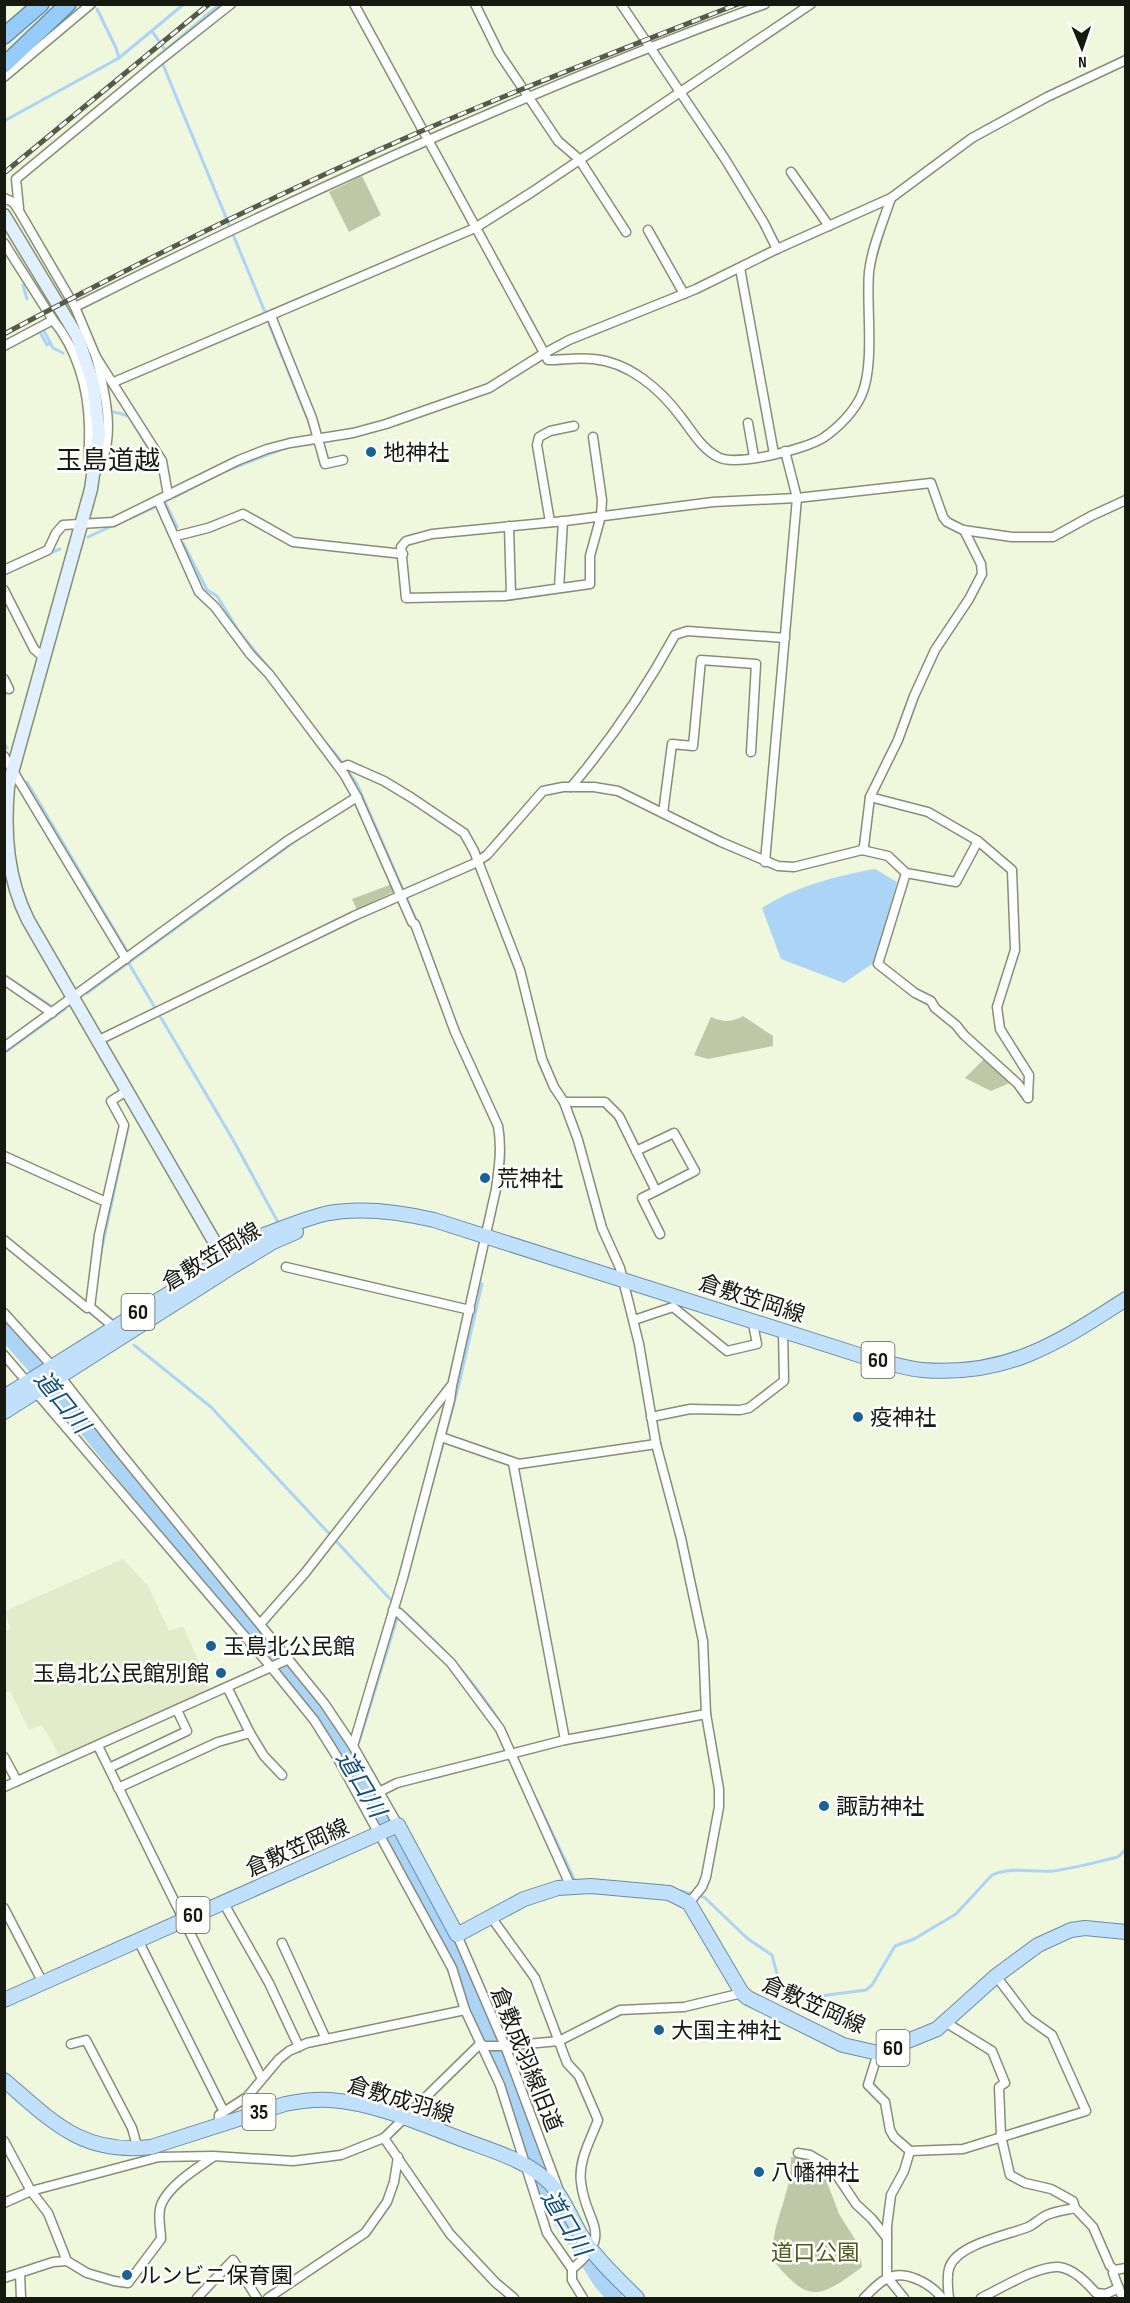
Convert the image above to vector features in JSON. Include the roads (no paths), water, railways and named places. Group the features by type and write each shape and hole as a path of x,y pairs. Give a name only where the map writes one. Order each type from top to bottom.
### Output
{"highway":[{"path":"4,36 41,4"},
{"path":"4,65 68,4"}],"main road":[{"name":"倉敷笠岡線","path":"4,1412 32,1387 227,1263 259,1237 297,1222 329,1213 383,1211 434,1220 881,1362 921,1370 956,1371 990,1367 1019,1360 1062,1340 1125,1299"},
{"name":"倉敷笠岡線","path":"56,1371 114,1327 227,1263"},
{"name":"倉敷笠岡線","path":"4,1397 32,1387"},
{"name":"倉敷笠岡線","path":"4,2000 388,1829"},
{"path":"388,1829 457,1935 524,1899 558,1888 591,1886 694,1897"},
{"name":"倉敷笠岡線","path":"694,1897 742,1993 765,2007 843,2045 878,2053 937,2028 996,1976 1038,1945 1071,1930 1085,1928 1125,1932"},
{"name":"倉敷成羽線","path":"4,2080 71,2135 113,2148 151,2147 177,2139 221,2119 307,2100 353,2103 405,2118 501,2154 549,2181 562,2197 590,2253 637,2298"}],"street":[{"path":"4,77 91,4"},
{"path":"19,210 16,180 231,4"},
{"path":"354,4 543,354 548,360 604,360 645,380 671,403 700,443 716,456 728,460 774,454 821,439 846,418 858,402 866,382 869,272 891,198"},
{"path":"475,4 499,53 558,141 579,159 626,232"},
{"path":"621,4 679,94 725,159 777,249"},
{"path":"75,307 231,229 427,139 528,96 765,4"},
{"path":"114,382 475,228 811,4"},
{"path":"4,570 48,550 56,533 63,525 113,522 239,460 267,449 353,433 386,424 489,388 568,340 684,294 891,198 972,138 1047,97 1125,60"},
{"path":"791,172 829,226"},
{"path":"4,198 13,202 19,210 75,307 96,357 104,388 107,425 103,461 93,476"},
{"path":"4,215 77,336 89,368 98,417 93,476 8,787 6,818 12,875 21,907 28,920 227,1263"},
{"path":"648,230 684,294"},
{"path":"4,243 71,346 82,377 89,422 89,466 93,476"},
{"path":"740,268 774,454"},
{"path":"271,316 319,438 325,464 343,460"},
{"path":"4,346 53,320"},
{"path":"96,357 114,382 162,461 168,495"},
{"path":"748,423 753,457"},
{"path":"550,522 537,445 539,437 549,431 574,426"},
{"path":"593,437 602,500 601,516 590,556 590,584 511,595 406,598 401,548 406,541 432,534 562,521 601,516 713,502 797,498 931,483 943,518 964,530 1012,537 1053,537 1125,500"},
{"path":"765,862 797,498 785,451"},
{"path":"159,500 199,592 215,607 343,766 403,893 455,1032 498,1126 501,1158 486,1237 452,1386 444,1438 353,1746"},
{"path":"176,536 208,528 243,514 294,542 403,554"},
{"path":"559,588 562,521"},
{"path":"510,526 511,595"},
{"path":"862,850 870,797 898,740 914,696 935,650 969,599 982,574 981,564 964,530"},
{"path":"4,590 34,649 43,657"},
{"path":"571,788 605,747 675,635 687,631 785,638"},
{"path":"663,813 672,744 693,746 701,660 756,664 751,752"},
{"path":"4,679 9,689"},
{"path":"4,756 126,959"},
{"path":"343,766 384,781 452,823 464,833 478,861 520,970 542,1059 554,1087 564,1102 578,1140 602,1228 620,1268 634,1320 656,1444 681,1538 703,1641 706,1714 719,1789 719,1807 708,1869 694,1897"},
{"path":"99,1040 403,893 478,861 503,838 543,791 571,788 611,789 640,800 712,838 778,867 794,867 862,850 888,855 906,873 956,882 978,841"},
{"path":"4,1047 287,841 357,797"},
{"path":"870,797 928,812 978,841 1012,870 1015,950 997,1007 1000,1029 1029,1075 1028,1098 1018,1084 935,1008 931,1000 915,993 878,964 906,873"},
{"path":"4,980 55,1011"},
{"path":"93,1309 99,1235 124,1125 111,1101 128,1090"},
{"path":"564,1102 605,1102 619,1116 656,1191"},
{"path":"636,1151 674,1133 695,1171 642,1198 660,1234"},
{"path":"4,1156 106,1204"},
{"path":"4,1240 87,1308 93,1309 114,1327"},
{"path":"286,1267 470,1310"},
{"path":"634,1320 673,1307 728,1351 757,1344 754,1329"},
{"path":"4,1313 56,1371 324,1703 380,1792 388,1829"},
{"path":"651,1417 690,1409 740,1410 748,1408 784,1382 783,1330"},
{"path":"4,1355 314,1720 388,1829 452,1968 465,2010 500,2085 548,2233 574,2267 573,2280 583,2298"},
{"path":"261,1623 333,1538 452,1386"},
{"path":"444,1438 519,1464 656,1444"},
{"path":"513,1463 565,1740"},
{"path":"393,1610 399,1613 451,1663 500,1729 513,1752 571,1887"},
{"path":"4,1787 289,1659"},
{"path":"227,1687 264,1756 282,1775"},
{"path":"109,1768 187,1731 177,1710"},
{"path":"380,1792 397,1783 513,1752 706,1714"},
{"path":"118,1788 218,1742 250,1733"},
{"path":"98,1746 262,2079"},
{"path":"4,1757 17,1781"},
{"path":"223,1902 268,1983 299,2047"},
{"path":"4,1908 43,1983"},
{"path":"491,1917 535,1978 567,2063 579,2076 598,2120 582,2164 580,2182 596,2235 590,2253 574,2267"},
{"name":"倉敷成羽線旧道","path":"457,1935 562,2197"},
{"path":"138,1940 221,2119 247,2097 289,2050 326,2039 465,2010"},
{"path":"282,1943 326,2039"},
{"path":"878,2053 868,2085 885,2102 890,2130 894,2137 910,2151 963,2149 1086,2111 1052,2036 1028,2018 996,1976"},
{"path":"4,2203 32,2191 150,2160 181,2156 305,2159 341,2156 384,2138 483,2045 502,2046 559,2041 620,2010 684,2007 742,1993"},
{"path":"945,2022 992,2051 1005,2083 999,2087 1001,2136 1010,2175 1025,2183 1051,2189 1073,2201 1075,2208 1093,2227 1125,2298"},
{"path":"71,2044 86,2040 132,2128 138,2149"},
{"path":"384,2138 450,2234 496,2283 514,2298"},
{"path":"177,2139 181,2156"},
{"path":"4,2140 32,2191 48,2213 67,2261"},
{"path":"904,2298 887,2277 887,2238 891,2195 904,2171 910,2151"},
{"path":"798,2154 810,2155 832,2168 856,2204 887,2238"},
{"path":"4,2278 53,2262 67,2261 87,2273 114,2282 128,2283 161,2239 159,2217 161,2205 170,2192 213,2156"},
{"path":"268,2298 365,2233 387,2202 394,2182 398,2157"},
{"path":"949,2298 950,2265 958,2256 975,2245 1001,2234 1032,2225 1046,2215 1075,2208"},
{"path":"197,2298 233,2260 238,2264 257,2298"},
{"path":"981,2298 1041,2269 1059,2267 1083,2278 1096,2293 1106,2294 1119,2289"},
{"path":"1114,2270 1125,2268"},
{"path":"20,2273 21,2298"},
{"path":"864,2298 887,2277 907,2276 934,2288 942,2298"}],"water":[{"path":"875,869 897,882 875,962 844,983 781,959 762,908 775,900 817,883"}],"waterway":[{"path":"4,121 119,58 184,4"},
{"path":"141,71 220,4"},
{"path":"97,9 119,58"},
{"path":"152,31 165,50"},
{"path":"159,55 265,312"},
{"path":"23,285 27,299"},
{"path":"269,324 310,425"},
{"path":"44,331 53,348 63,353"},
{"path":"38,332 47,345 50,343"},
{"path":"114,412 129,416 157,463"},
{"path":"233,468 280,450"},
{"path":"175,497 213,477"},
{"path":"165,502 177,527"},
{"path":"131,518 153,508"},
{"path":"88,537 114,525"},
{"path":"183,543 207,590 217,596 238,630 287,691"},
{"path":"47,554 60,549"},
{"path":"325,742 357,784 417,922"},
{"path":"4,743 7,748"},
{"path":"27,782 128,953"},
{"path":"87,993 298,839"},
{"path":"429,950 436,969"},
{"path":"128,962 232,1138 279,1224"},
{"path":"4,975 54,1008"},
{"path":"4,1053 65,1009"},
{"path":"100,1257 128,1127 126,1123"},
{"path":"500,1188 504,1160 503,1133"},
{"path":"418,1536 459,1384 482,1284"},
{"name":"道口川","path":"4,1331 55,1389 260,1642 298,1682 382,1818 455,1961 489,2032 548,2203 573,2236 600,2280 615,2298"},
{"path":"134,1345 211,1407 392,1601"},
{"path":"397,1606 453,1660 500,1722"},
{"path":"359,1742 398,1615"},
{"path":"346,1758 352,1755"},
{"path":"536,1799 575,1881"},
{"path":"677,1890 704,1897 748,1939 772,1955 781,1989 795,1998 805,1998 866,1990 872,1985 895,1946 914,1939 956,1914 992,1875 1007,1871 1053,1871 1069,1868 1118,1857 1126,1849"}],"railway":[{"path":"4,173 209,4"},
{"path":"4,334 209,229 365,156 537,83 738,4"}],"place":[{"name":"地神社","path":"371,452"},
{"name":"荒神社","path":"485,1178"},
{"name":"疫神社","path":"858,1417"},
{"name":"玉島北公民館","path":"211,1646"},
{"name":"玉島北公民館別館","path":"221,1673"},
{"name":"諏訪神社","path":"824,1806"},
{"name":"大国主神社","path":"659,2030"},
{"name":"八幡神社","path":"759,2172"},
{"name":"ルンビニ保育園","path":"127,2275"}],"district":[{"name":"玉島道越","path":"108,460"}],"park label":[{"name":"道口公園","path":"815,2252"}]}
